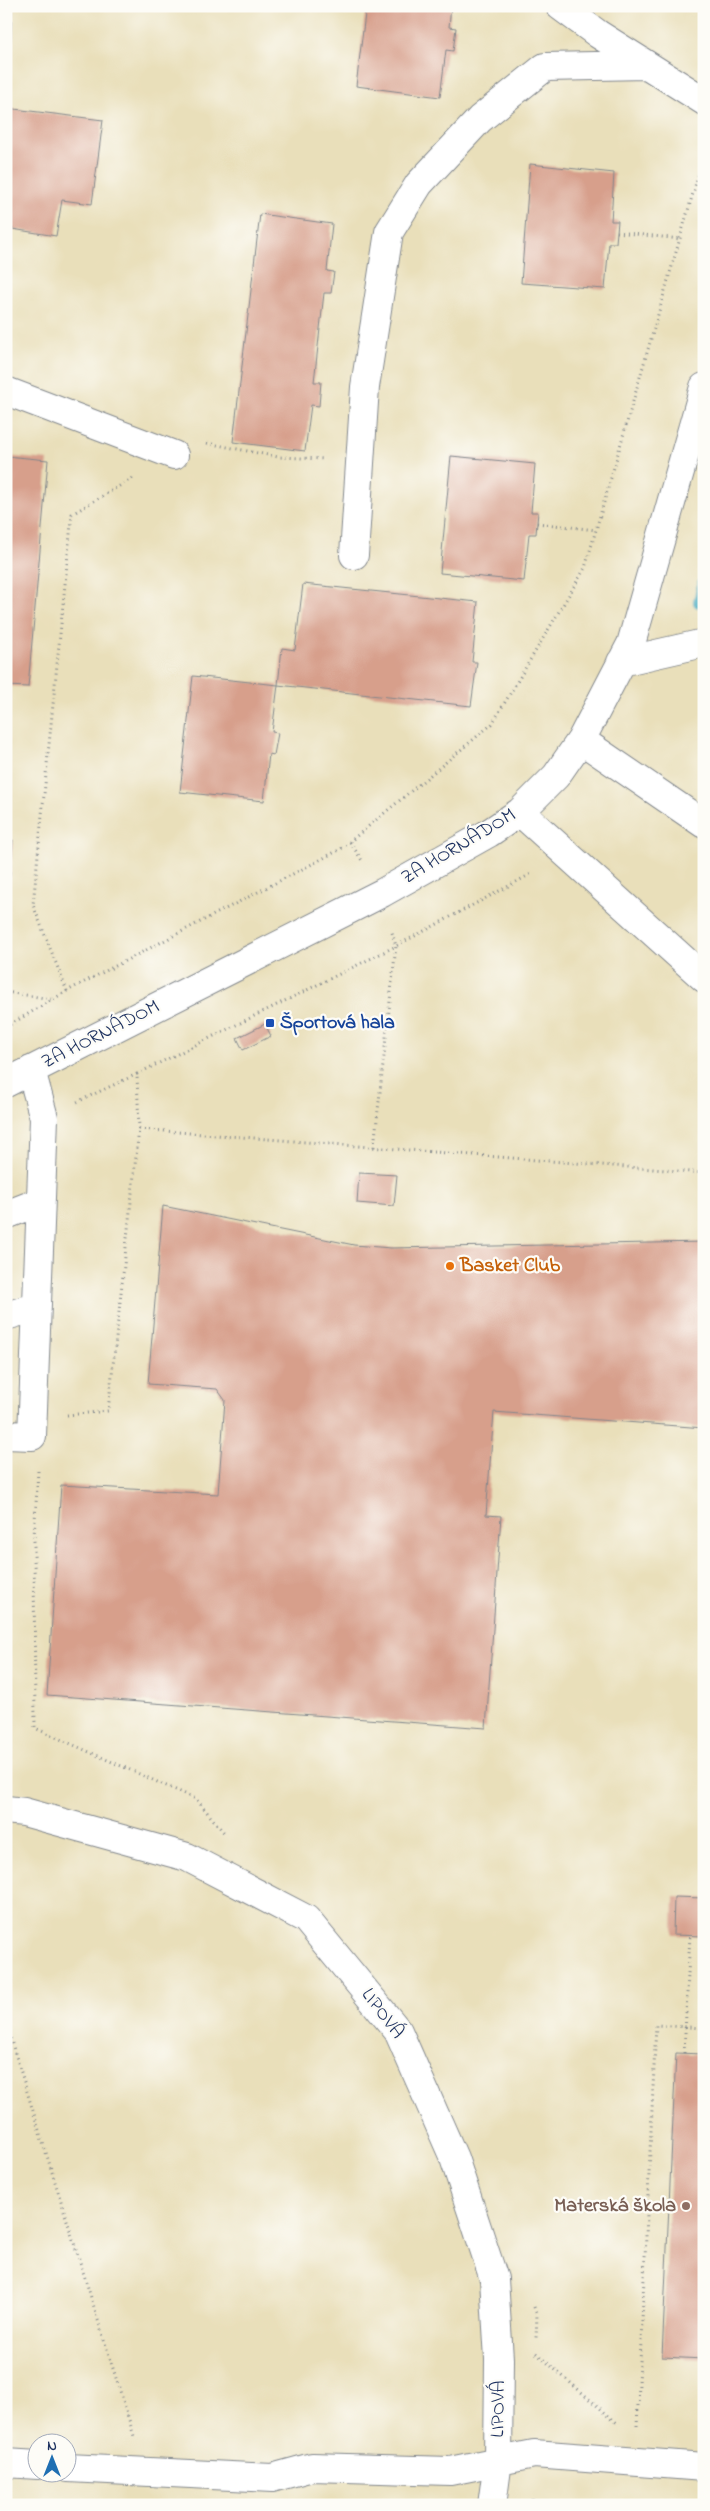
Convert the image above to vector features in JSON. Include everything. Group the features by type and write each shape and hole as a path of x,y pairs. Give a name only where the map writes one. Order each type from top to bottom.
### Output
{"street":[{"path":"560,6 646,65 704,101"},
{"path":"354,555 365,387 389,232 419,184 480,119 545,67 646,65"},
{"name":"ZA HORNÁDOM","path":"6,1083 382,893 488,833 520,812 556,776 580,740 631,644 704,387"},
{"path":"6,391 174,455"},
{"path":"621,662 704,643"},
{"path":"580,740 704,824"},
{"path":"520,812 704,978"},
{"path":"6,1435 32,1436 44,1118 31,1070"},
{"path":"6,1215 40,1202"},
{"path":"6,1316 36,1306"},
{"name":"LIPOVÁ","path":"6,1810 24,1812 187,1857 306,1919 398,2030 454,2158 494,2279 499,2359 498,2461 492,2505"},
{"name":"LIPOVÁ","path":"498,2461 534,2454 636,2451 704,2467"},
{"path":"78,2469 272,2478 312,2467 450,2471 498,2461"},
{"path":"6,2463 28,2465"}],"path":[{"path":"6,1027 51,999 341,849 492,724 585,568 704,155"},
{"path":"617,232 680,239"},
{"path":"67,991 33,905 72,514 198,442 278,457 361,460"},
{"path":"537,524 596,530"},
{"path":"350,842 382,893 396,946 374,1147"},
{"path":"44,1118 396,946 568,854"},
{"path":"6,992 51,999"},
{"path":"61,1416 108,1411 139,1129 137,1074"},
{"path":"139,1129 704,1173"},
{"path":"38,1468 34,1537 35,1728 196,1799 230,1839"},
{"path":"684,2053 690,1935"},
{"path":"6,2024 146,2473"},
{"path":"636,2451 656,2025 704,2028"},
{"path":"536,2353 636,2451"}],"building":[{"path":"6,6 12,6 10,57 6,57"},
{"path":"366,6 451,6 449,27 456,28 453,51 446,50 440,97 356,86"},
{"path":"6,108 103,120 92,204 62,200 56,236 6,228"},
{"path":"530,164 614,173 611,221 618,221 616,243 609,243 605,289 521,283"},
{"path":"260,214 332,224 327,271 334,272 331,293 324,293 314,382 321,382 319,406 311,405 305,451 233,442"},
{"path":"6,456 48,460 28,687 6,686"},
{"path":"451,456 535,464 531,512 538,512 536,534 529,534 524,581 440,573"},
{"path":"303,584 478,602 472,662 477,662 471,706 278,685 282,648 295,650"},
{"path":"193,676 278,685 272,732 278,733 274,755 269,754 264,801 180,792"},
{"path":"6,839 13,840 8,894 6,894"},
{"path":"265,1024 271,1036 243,1050 237,1038"},
{"path":"359,1173 397,1175 394,1206 357,1203"},
{"path":"163,1206 354,1245 391,1248 704,1242 704,1428 494,1412 486,1515 501,1516 486,1728 47,1695 61,1485 218,1494 225,1400 217,1389 148,1384"},
{"path":"674,1897 704,1898 704,1936 673,1935"},
{"name":"Materská škola","path":"676,2053 704,2054 704,2359 662,2357"}],"waterway":[{"path":"699,602 704,581"}],"place":[{"name":"Športová hala","path":"270,1023"},
{"name":"Basket Club","path":"450,1266"},
{"name":"Materská škola","path":"686,2206"}]}
